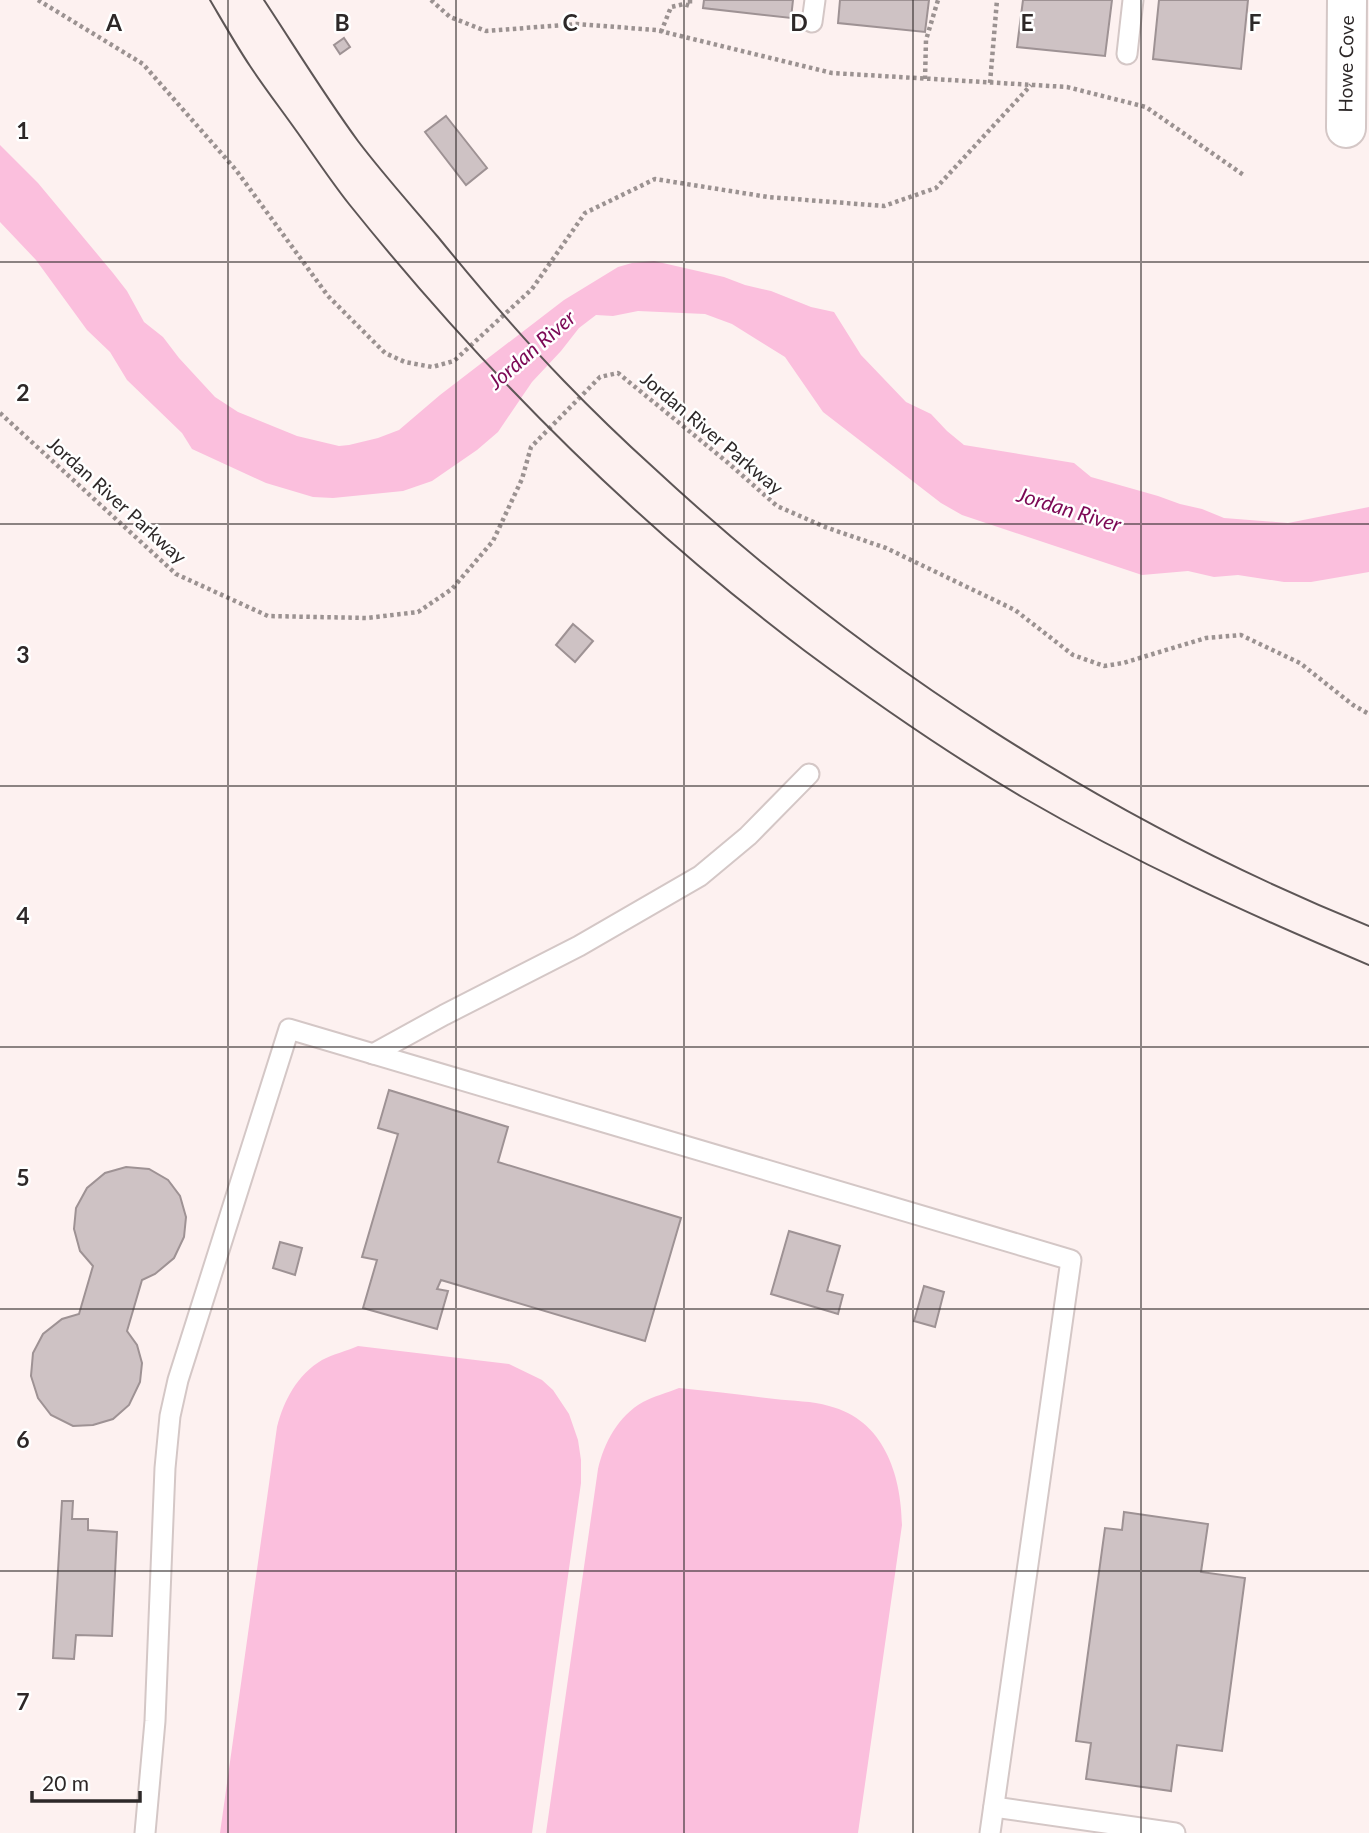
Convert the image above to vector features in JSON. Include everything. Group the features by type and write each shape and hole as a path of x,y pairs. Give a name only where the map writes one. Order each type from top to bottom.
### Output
{"street":[{"name":"Howe Cove","path":"1346,128 1347,0"}],"lane":[{"path":"812,22 815,0"},
{"path":"1127,54 1132,0"},
{"path":"373,1054 579,946 700,876 748,836 809,774"},
{"path":"145,1833 155,1721 170,1416 178,1380 289,1029 1071,1260 990,1833"},
{"path":"994,1808 1175,1833"}],"path":[{"path":"38,0 143,64 236,170 328,296 385,353 405,362 432,367 454,361 531,289 585,213 655,179 768,197 884,206 936,188 1031,85"},
{"path":"431,0 450,17 486,31 577,24 661,32 832,73 1067,87 1146,107 1245,176"},
{"path":"661,32 671,7 684,4 690,6 690,0"},
{"path":"925,79 926,40 938,0"},
{"path":"990,83 997,0"},
{"name":"Jordan River Parkway","path":"0,413 176,574 268,616 367,618 418,612 452,589 493,541 522,479 531,447 600,377 618,373 777,506 825,527 886,548 1014,610 1073,655 1104,666 1123,663 1206,638 1241,635 1300,663 1353,705 1369,714"}],"water":[{"name":"Jordan River","path":"0,145 38,183 113,273 127,291 144,322 163,337 215,397 238,412 297,436 339,446 378,438 399,430 440,395 564,300 618,267 654,261 724,277 811,307 834,312 861,355 906,402 931,414 964,445 1074,463 1091,477 1202,509 1224,518 1288,523 1369,507 1369,572 1311,582 1284,582 1238,575 1214,577 1188,571 1142,575 962,515 941,503 823,412 785,357 732,324 705,314 638,311 613,316 596,315 579,328 532,382 498,432 432,481 403,491 333,498 313,497 266,483 192,449 182,433 127,380 110,352 87,330 36,260 0,222"},
{"path":"358,1346 509,1364 542,1380 553,1390 569,1414 578,1440 581,1483 532,1833 220,1833 277,1427 283,1407 305,1373 322,1360"},
{"path":"679,1388 816,1403 848,1413 876,1436 893,1469 902,1525 858,1833 546,1833 598,1469 608,1440 626,1415 643,1402"}],"building":[{"path":"704,0 793,0 791,18 703,8"},
{"path":"840,0 929,0 925,32 838,23"},
{"path":"1023,0 1112,0 1105,56 1017,47"},
{"path":"1159,0 1248,0 1241,69 1153,59"},
{"path":"344,38 350,47 340,54 334,45"},
{"path":"446,116 487,168 466,185 425,132"},
{"path":"573,624 593,641 575,662 556,645"},
{"path":"389,1090 508,1127 498,1162 681,1218 645,1341 441,1280 437,1289 448,1291 437,1329 363,1308 377,1260 362,1257 398,1134 378,1128"},
{"path":"126,1167 149,1169 168,1180 180,1196 186,1217 184,1237 174,1258 155,1274 142,1280 127,1331 137,1345 142,1363 140,1382 129,1405 113,1419 93,1425 73,1426 51,1415 38,1398 31,1376 33,1353 43,1334 62,1319 79,1314 93,1266 80,1251 74,1229 76,1208 87,1188 105,1173"},
{"path":"789,1231 840,1246 827,1291 843,1295 838,1314 771,1294"},
{"path":"280,1242 302,1248 295,1275 273,1268"},
{"path":"924,1286 944,1292 935,1327 914,1321"},
{"path":"62,1501 73,1501 72,1519 88,1519 88,1530 117,1532 112,1636 76,1635 74,1659 53,1658"},
{"path":"1124,1512 1208,1524 1201,1572 1245,1578 1222,1751 1177,1745 1171,1791 1086,1779 1091,1743 1076,1741 1105,1528 1122,1530"}],"tram line":[{"path":"210,0 250,66 335,186 453,326 563,442 680,550 742,602 885,708 1022,797 1193,887 1369,965"},
{"path":"264,0 358,141 499,310 547,364 608,425 734,539 902,670 991,730 1175,837 1271,884 1369,926"}]}
